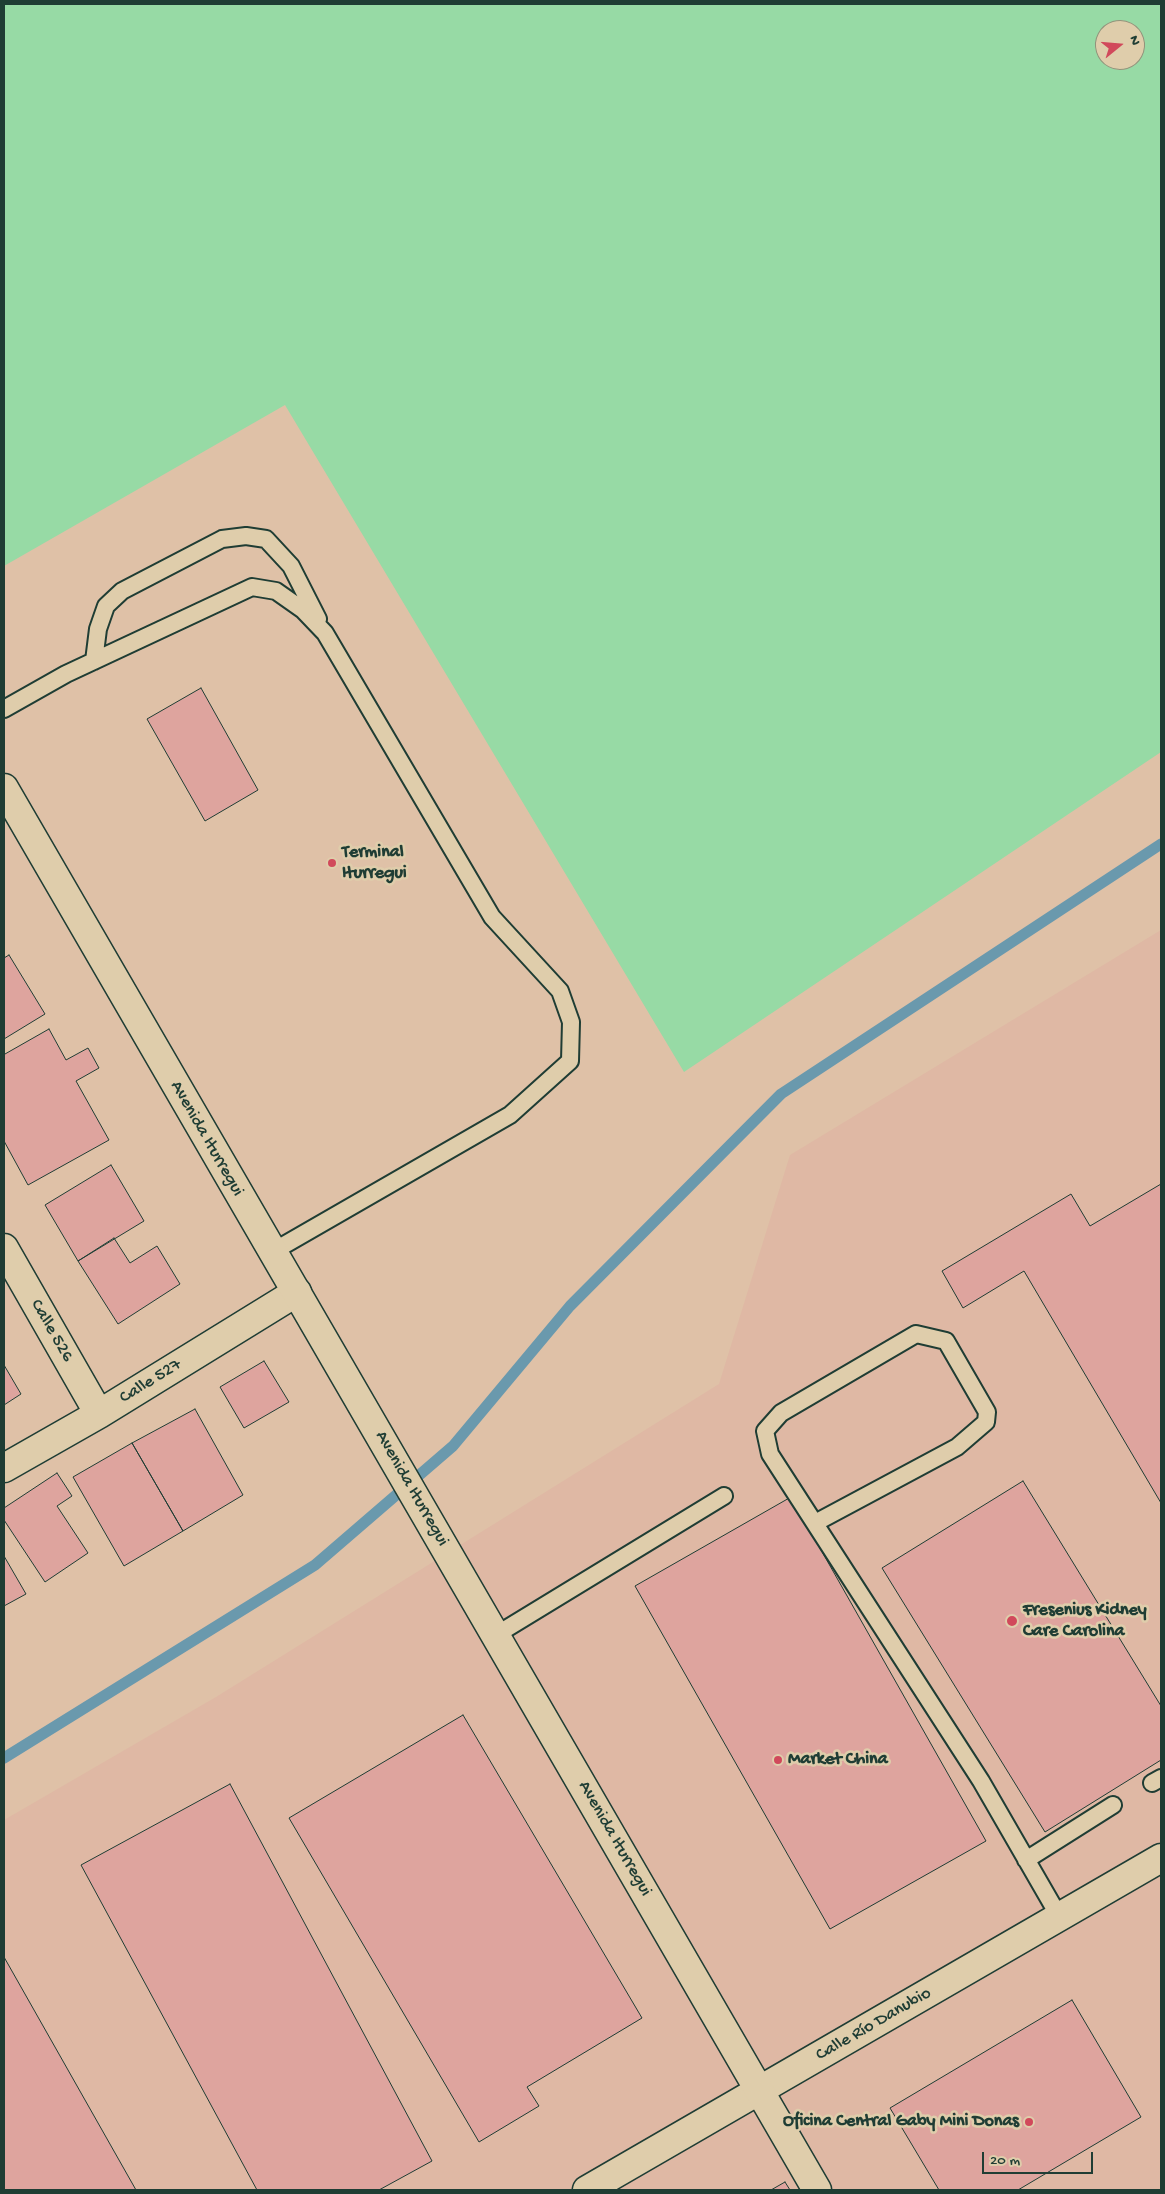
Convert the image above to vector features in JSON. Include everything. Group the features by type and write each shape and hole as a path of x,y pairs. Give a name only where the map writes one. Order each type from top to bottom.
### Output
{"street":[{"name":"Avenida Iturregui","path":"4,788 817,2190"},
{"name":"Calle 526","path":"4,1248 98,1414"},
{"name":"Calle 527","path":"4,1468 98,1414 297,1292"},
{"name":"Calle Río Danubio","path":"587,2190 1161,1858"}],"lane":[{"path":"94,661 98,629 106,606 122,591 222,539 246,536 266,539 291,566 325,632 492,917 560,991 571,1022 570,1060 510,1115 272,1252"},
{"path":"4,709 94,661 252,587 276,592 303,610 325,632"},
{"path":"815,1523 957,1447 986,1422 987,1412 946,1341 916,1334 781,1413 765,1431 770,1454 982,1781 1060,1918"},
{"path":"496,1635 724,1496"},
{"path":"1026,1860 1113,1805"}],"shaded area":[{"path":"1161,930 1161,2190 4,2190 4,1820 216,1697 719,1384 790,1155"}],"green space":[{"path":"4,4 1161,4 1161,752 684,1072 285,405 4,566"}],"building":[{"path":"201,688 258,790 205,821 147,719"},
{"path":"9,955 45,1014 4,1039 4,958"},
{"path":"49,1029 66,1060 88,1048 99,1068 76,1081 109,1140 28,1185 4,1141 4,1053"},
{"path":"111,1165 144,1221 78,1261 45,1205"},
{"path":"1161,1184 1161,1503 1024,1271 963,1308 942,1271 1071,1194 1090,1226"},
{"path":"114,1238 130,1263 157,1246 180,1284 118,1324 78,1261"},
{"path":"264,1361 289,1402 244,1428 220,1387"},
{"path":"4,1365 21,1394 4,1405"},
{"path":"195,1409 243,1495 183,1531 132,1443"},
{"path":"132,1443 183,1531 124,1566 73,1477"},
{"path":"57,1473 72,1496 57,1506 88,1553 45,1582 4,1520 4,1508"},
{"path":"1023,1481 1161,1706 1161,1760 1045,1832 882,1568"},
{"path":"791,1497 986,1841 830,1929 635,1586"},
{"path":"4,1556 26,1594 4,1606"},
{"path":"463,1715 642,2018 527,2087 539,2106 479,2142 289,1818"},
{"path":"230,1784 432,2161 379,2190 257,2190 81,1865"},
{"path":"4,1957 136,2190 4,2190"},
{"path":"1072,2000 1141,2117 1018,2190 939,2190 890,2108"},
{"path":"785,2182 790,2190 771,2190"}],"waterway":[{"path":"4,1758 315,1565 453,1446 570,1306 781,1094 1161,844"}],"place":[{"name":"Terminal Iturregui","path":"332,863"},
{"name":"Fresenius Kidney Care Carolina","path":"1012,1621"},
{"name":"Market China","path":"778,1760"},
{"name":"Oficina Central Gaby Mini Donas","path":"1029,2122"}]}
